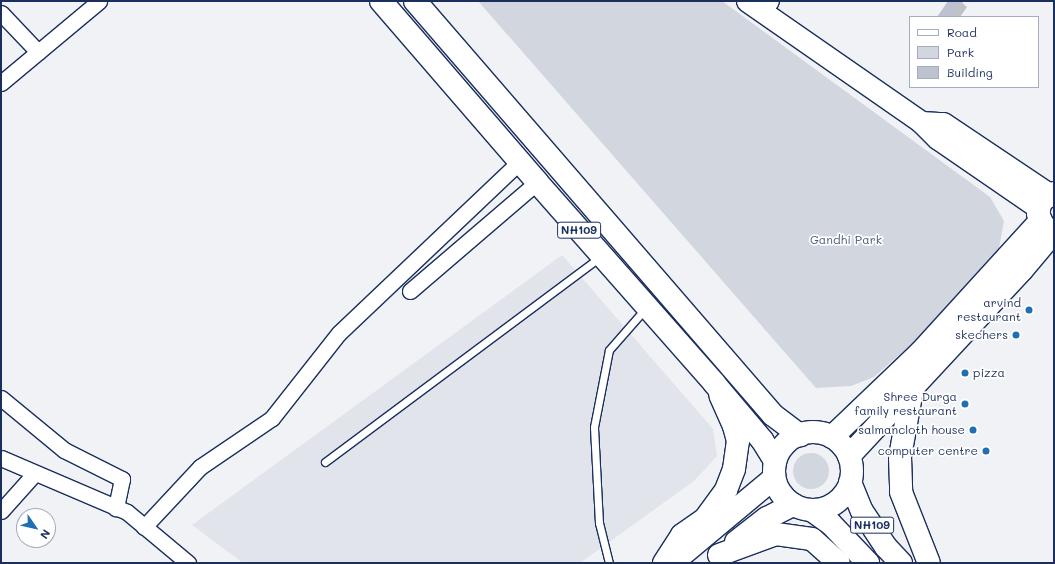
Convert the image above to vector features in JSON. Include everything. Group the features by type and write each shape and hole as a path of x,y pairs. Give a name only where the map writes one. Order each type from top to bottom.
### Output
{"main road":[{"name":"NH109","path":"381,1 536,182 714,383 762,440 774,470 780,493 831,524 868,563"},
{"name":"NH109","path":"414,1 773,416 800,435"},
{"path":"832,437 923,364 1048,213"},
{"path":"923,364 912,389 900,457 901,492 929,563"},
{"path":"678,561 682,535 705,519 726,490 734,469 738,441 734,426 714,383"},
{"path":"678,561 774,470 782,446 800,435 816,432 832,437 842,445 849,456 912,389"},
{"name":"NH109","path":"849,456 852,469 850,482 862,511 886,547 901,563"},
{"path":"713,559 767,518 803,508 837,502 850,482"},
{"path":"713,559 776,534 812,539 839,563"}],"street":[{"path":"1,83 98,1"},
{"path":"747,1 767,7 921,122 943,123 1048,213"},
{"path":"1,13 38,52"},
{"path":"144,527 200,467 272,418 339,333 519,162"},
{"path":"410,291 536,182"},
{"path":"1,398 64,450 122,479 116,508"},
{"path":"1,458 127,512 188,563"},
{"path":"1,511 35,473"}],"lane":[{"path":"325,462 602,256"},
{"path":"609,563 599,523 594,427 609,350 647,308"}],"shaded area":[{"path":"562,255 713,429 717,456 694,481 580,563 243,563 192,525"}],"green space":[{"name":"Gandhi Park","path":"478,1 722,1 990,197 1004,221 998,254 921,336 874,377 851,386 816,388"},
{"path":"814,453 824,458 828,464 828,478 824,484 818,488 808,489 798,484 794,478 793,468 798,458 804,454"}],"building":[{"path":"948,1 963,2 954,16 938,16"}],"place":[{"name":"arvind restaurant","path":"1029,310"},
{"name":"skechers","path":"1016,335"},
{"name":"pizza","path":"965,373"},
{"name":"Shree Durga family restaurant","path":"965,404"},
{"name":"salmancloth house","path":"973,430"},
{"name":"computer centre","path":"986,451"}]}
